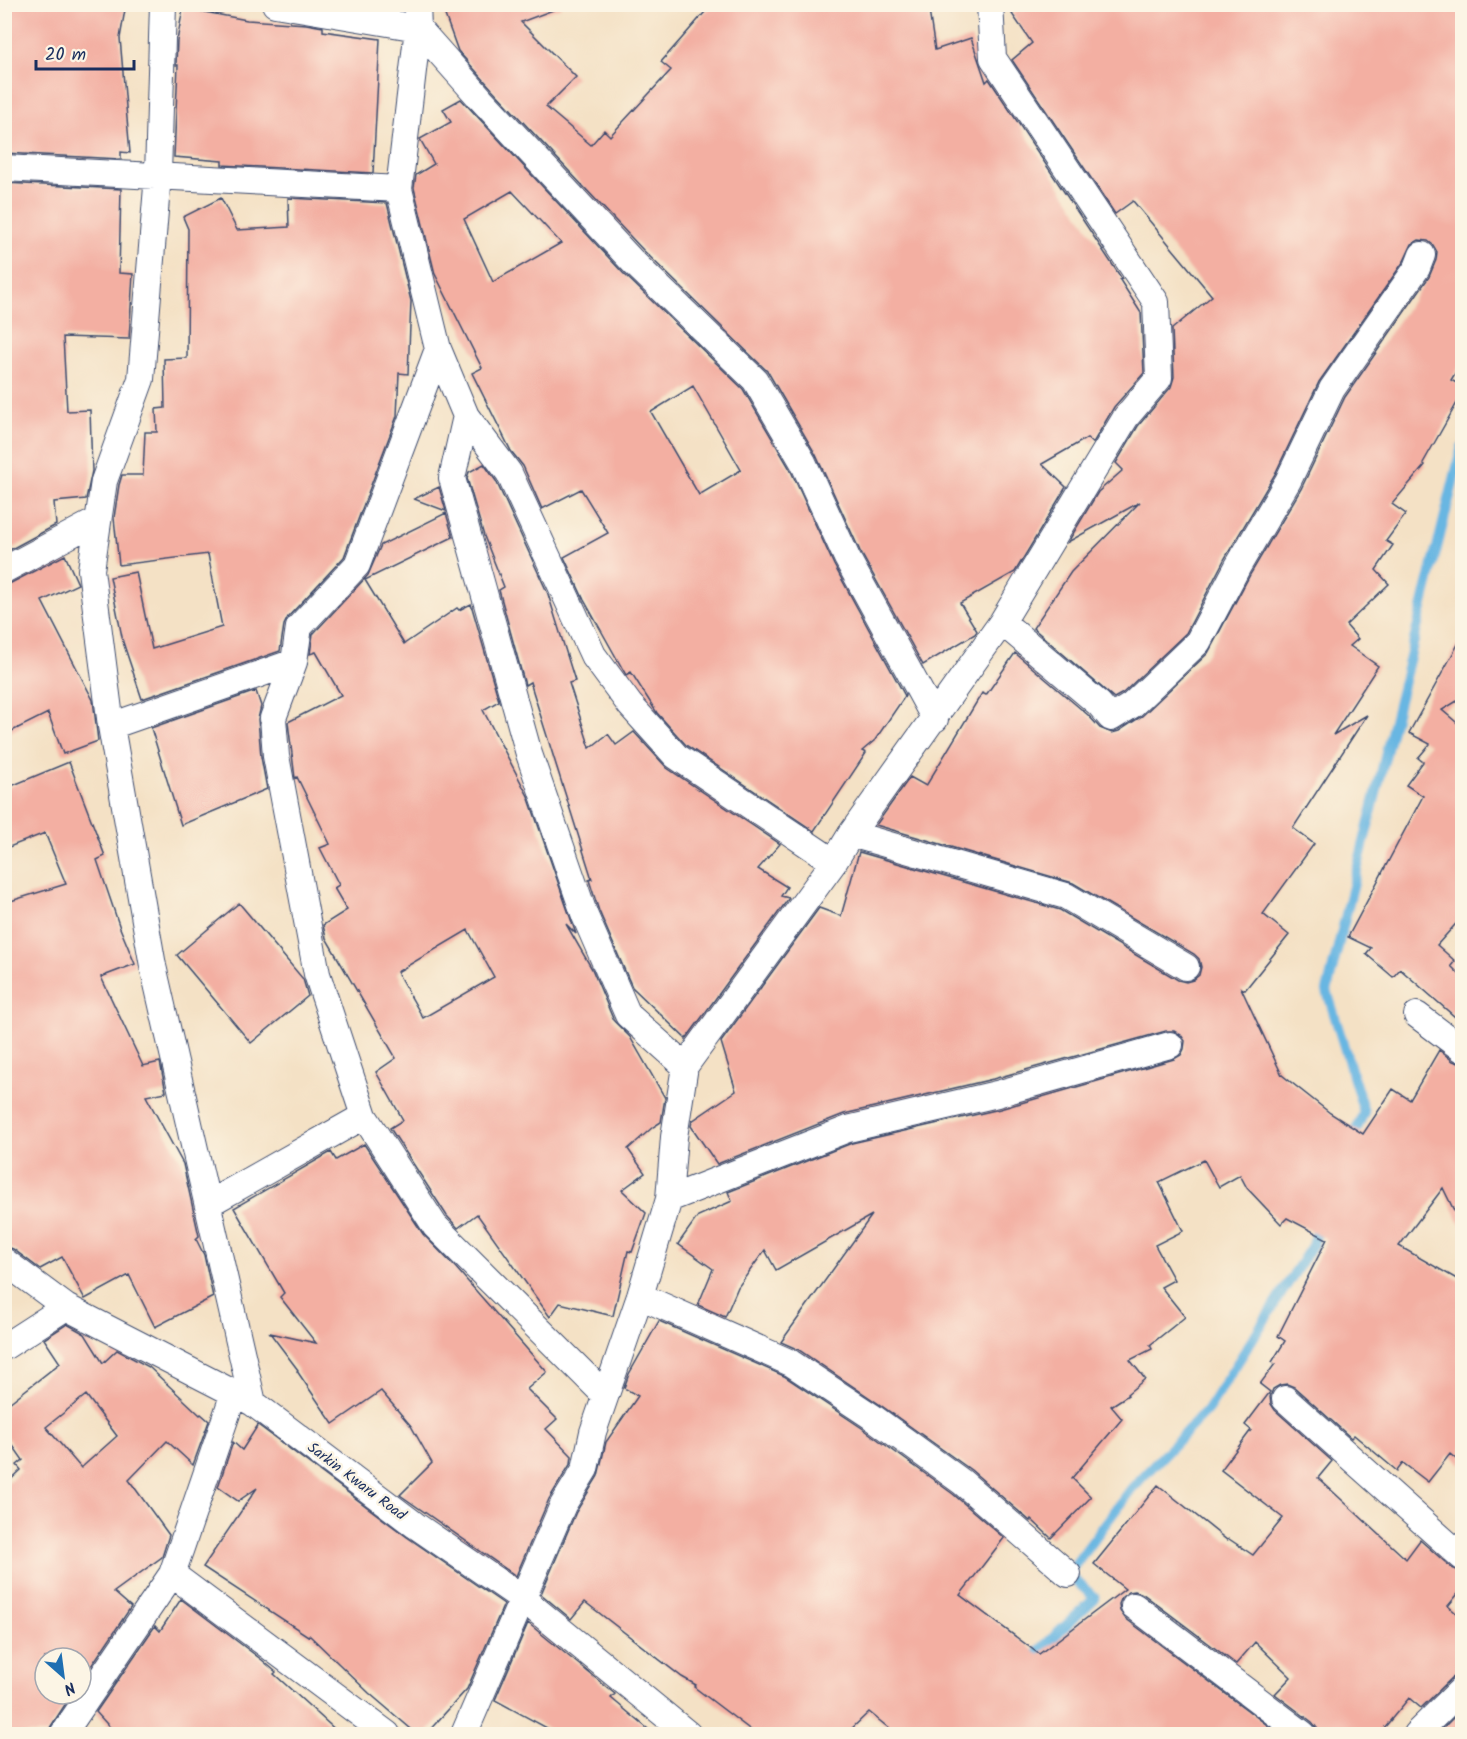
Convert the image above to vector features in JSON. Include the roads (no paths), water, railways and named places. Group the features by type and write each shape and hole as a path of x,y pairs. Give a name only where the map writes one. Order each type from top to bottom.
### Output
{"street":[{"path":"69,1732 172,1575 243,1398 208,1204 153,966 111,726 92,570 104,481 141,379 158,176 163,4"},
{"path":"275,4 418,16 481,99 633,262 755,380 803,462 848,558 934,719"},
{"path":"464,1734 563,1505 585,1469 593,1432 640,1296 669,1199 674,1137 685,1066 834,862 851,834 1002,622 1126,417 1159,378 1156,302 993,58 990,4"},
{"path":"418,16 399,189 438,349 466,416 509,473 593,655 630,705 676,756 834,862"},
{"path":"4,168 399,189"},
{"path":"1002,622 1098,704 1111,718 1132,705 1198,642 1288,481 1332,389 1417,268 1422,255"},
{"path":"438,349 357,565 299,627 294,662 273,718 276,756 317,974 364,1116 435,1226 605,1395"},
{"path":"466,416 452,478 529,754 585,916 628,1015 685,1066"},
{"path":"4,570 98,520"},
{"path":"111,726 294,662"},
{"path":"851,834 1066,896 1186,968"},
{"path":"1417,1015 1462,1049"},
{"path":"669,1199 848,1129 997,1094 1170,1045"},
{"path":"208,1204 364,1116"},
{"name":"Sarkin Kwaru Road","path":"4,1261 66,1307 243,1398 415,1525 523,1599 688,1734"},
{"path":"640,1296 791,1363 871,1416 962,1482 1068,1574"},
{"path":"4,1347 66,1307"},
{"path":"1286,1399 1462,1557"},
{"path":"172,1575 387,1734"},
{"path":"1134,1606 1304,1734"},
{"path":"1416,1734 1462,1689"}],"waterway":[{"path":"1351,1142 1364,1112 1327,991 1462,447"},
{"path":"1027,1662 1095,1598 1068,1574 1132,1488 1208,1409 1313,1244 1321,1221"}]}
